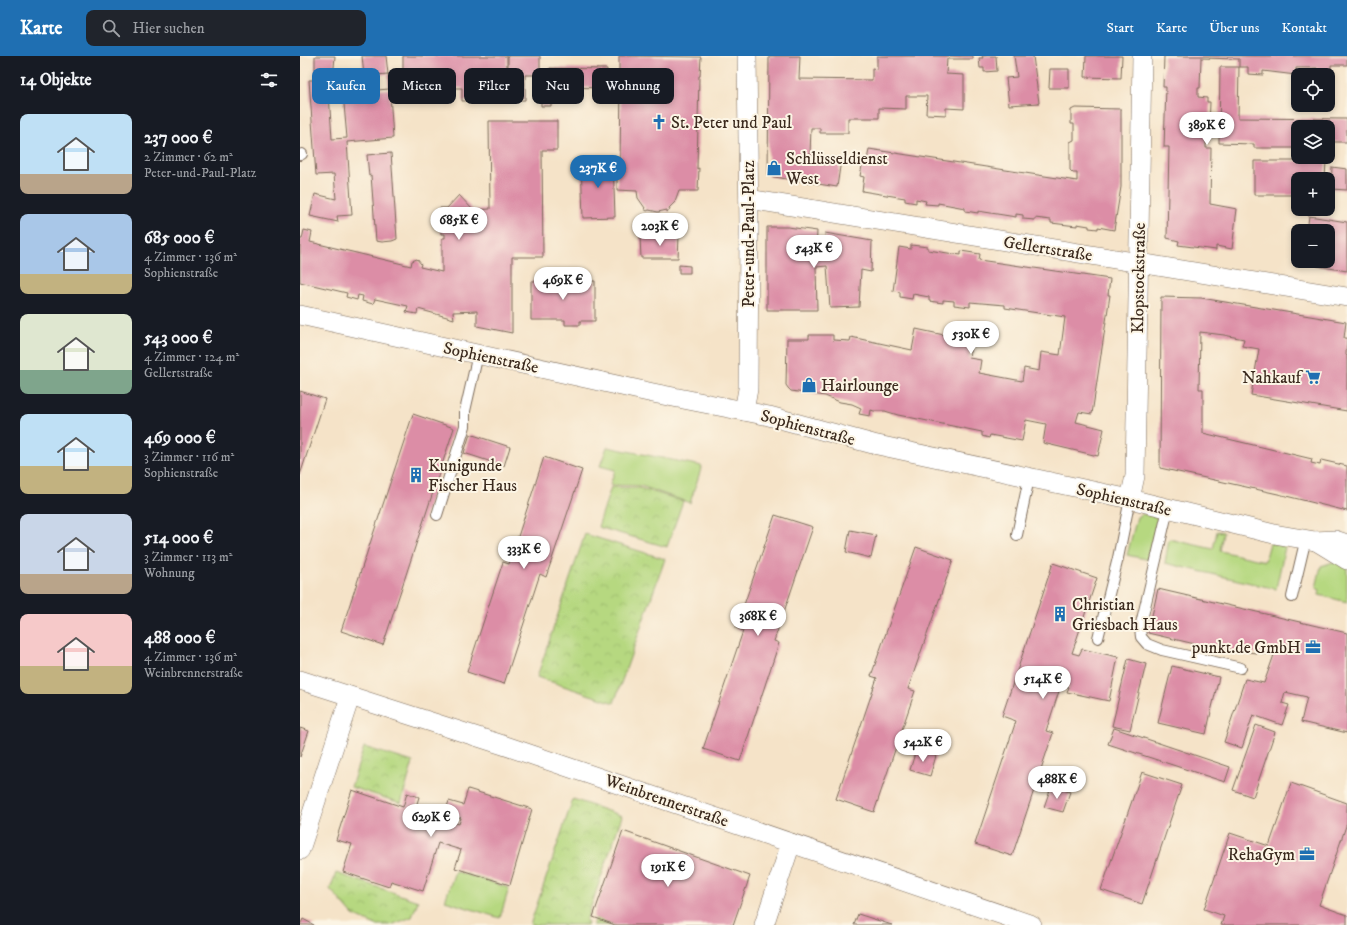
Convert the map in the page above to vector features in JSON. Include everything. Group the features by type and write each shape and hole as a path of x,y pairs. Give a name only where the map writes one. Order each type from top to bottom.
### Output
{"street":[{"name":"Peter-und-Paul-Platz","path":"744,411 748,389 749,199 747,56"},
{"name":"Klopstockstraße","path":"1130,499 1136,476 1142,56"},
{"name":"Gellertstraße","path":"749,199 1347,297"},
{"name":"Sophienstraße","path":"300,315 653,393 744,411 874,444 1130,499 1274,534 1311,540 1335,540 1347,544"},
{"name":"Sophienstraße","path":"1311,540 1347,560"},
{"name":"Weinbrennerstraße","path":"300,680 503,745 1032,925"},
{"path":"300,850 350,697"},
{"path":"764,925 791,843"}],"lane":[{"path":"437,515 465,426 465,411 478,354"},
{"path":"1017,535 1029,478"},
{"path":"1098,638 1118,558 1130,499"},
{"path":"1168,509 1140,628 1142,637 1147,644 1162,650 1241,668"},
{"path":"1292,597 1311,540"}],"green space":[{"path":"607,447 702,466 690,503 641,486 610,485 615,470 600,466"},
{"path":"611,487 640,488 683,501 667,547 598,527"},
{"path":"1142,514 1160,518 1150,560 1127,555 1137,517"},
{"path":"1217,531 1223,532 1220,551 1265,561 1270,543 1285,547 1276,589 1165,563 1169,539 1213,549"},
{"path":"585,534 665,559 614,703 537,677"},
{"path":"1336,561 1347,567 1347,602 1319,595 1320,590 1316,588 1321,566"},
{"path":"364,747 413,762 401,803 351,787"},
{"path":"573,799 622,816 586,921 588,922 587,925 530,925"},
{"path":"455,871 509,888 500,918 445,901"},
{"path":"336,873 418,901 412,917 391,925 376,925 353,915 330,889"},
{"path":"596,918 615,925 593,925"}],"building":[{"path":"315,56 335,56 334,68 315,68"},
{"path":"362,56 386,56 388,74 380,75 380,68 363,68"},
{"path":"403,56 507,56 507,68 464,68 464,101 462,101 462,88 456,88 456,68 403,68"},
{"path":"508,56 540,56 540,68 532,68 532,75 525,75 525,100 524,68 508,68"},
{"name":"St. Peter und Paul","path":"619,56 701,57 699,76 698,191 679,191 675,202 667,212 667,210 658,212 647,211 644,209 645,208 638,198 637,191 617,190 617,169 620,169 621,104 674,104 674,68 619,68"},
{"path":"769,56 800,56 799,79 872,80 872,68 877,69 877,56 973,56 973,59 947,59 946,74 964,75 964,109 946,108 946,115 926,114 927,96 906,96 906,109 879,108 879,118 848,118 848,133 820,133 820,128 811,128 810,155 841,160 837,187 768,176"},
{"path":"982,56 996,56 997,71 984,72 984,68 980,68 979,58 983,58"},
{"path":"1014,56 1033,56 1039,103 1009,105 1006,78 1017,77"},
{"path":"1086,56 1122,56 1121,78 1085,77"},
{"path":"1164,56 1347,56 1347,65 1331,65 1331,68 1291,68 1291,74 1263,71 1263,75 1248,74 1248,67 1239,67 1239,59 1201,58 1200,88 1198,88 1198,97 1207,98 1207,102 1210,102 1209,127 1206,127 1206,148 1211,148 1210,204 1237,209 1232,249 1216,246 1216,250 1178,245 1179,241 1167,238 1169,147 1164,147 1166,87 1163,87"},
{"path":"1220,67 1239,67 1238,118 1347,119 1347,142 1335,142 1335,120 1291,120 1291,148 1254,148 1254,144 1219,143"},
{"path":"584,69 592,69 592,88 584,88"},
{"path":"1050,69 1069,69 1069,88 1049,88"},
{"path":"309,80 312,80 312,104 330,104 332,139 347,138 344,104 380,104 380,90 388,89 388,104 391,104 393,138 347,142 352,215 337,216 338,222 310,216 315,194 336,199 334,174 316,175"},
{"path":"541,104 551,104 551,106 541,106"},
{"path":"1075,108 1121,109 1121,187 1114,230 1098,227 1098,229 1089,228 1089,226 1077,224 1077,226 1051,223 1051,220 1035,218 1035,220 1023,219 1023,215 1016,214 1016,217 978,211 978,213 965,211 965,208 938,203 938,205 925,204 926,201 916,199 916,203 905,201 905,198 862,191 864,177 860,176 863,161 867,161 869,149 1077,181 1077,173 1073,173 1070,170 1070,142 1074,140 1074,124 1071,124 1071,110"},
{"path":"489,121 557,121 557,150 542,150 543,257 512,257 512,333 477,326 477,311 453,312 454,319 418,309 417,314 406,312 408,306 375,299 373,304 362,301 363,296 358,295 357,300 346,297 347,293 300,282 300,239 302,239 304,230 312,232 310,242 411,266 412,261 417,259 421,264 420,267 442,272 442,238 445,238 445,234 441,234 440,208 447,208 459,195 473,210 490,209"},
{"path":"391,153 397,239 382,242 376,241 371,175 369,176 367,155"},
{"path":"613,160 615,217 583,218 581,161"},
{"path":"1254,161 1291,161 1291,164 1326,164 1325,172 1291,172 1291,195 1254,195"},
{"path":"1332,167 1347,169 1347,190 1335,189 1335,172 1332,172"},
{"path":"1309,216 1347,222 1347,271 1329,268 1335,268 1335,224 1308,224"},
{"path":"767,227 788,227 817,231 816,254 827,253 825,233 872,241 871,272 861,270 859,307 830,308 827,266 816,267 817,310 767,310"},
{"path":"640,237 679,237 678,258 641,258"},
{"path":"911,245 928,247 928,250 961,255 961,251 980,254 979,260 1110,279 1108,295 1110,295 1092,414 1079,412 1076,422 1104,429 1098,456 1043,443 1046,424 1026,420 1022,441 990,435 989,438 982,436 982,432 885,411 871,410 870,416 859,414 861,408 852,404 840,402 825,396 791,391 788,388 786,385 787,339 809,339 809,335 833,335 833,340 850,341 851,337 912,350 916,329 972,341 969,358 981,360 979,373 1022,381 1024,368 1039,371 1041,352 1060,355 1065,317 1005,308 1005,305 970,302 970,307 954,305 954,301 943,300 943,303 929,301 929,297 913,294 912,299 900,297 900,292 893,291 899,247 911,249"},
{"path":"679,265 690,266 690,273 679,273"},
{"path":"531,281 595,281 595,321 580,321 580,325 565,325 565,320 531,320"},
{"path":"1161,297 1201,298 1346,322 1344,338 1347,338 1347,411 1251,395 1259,349 1242,346 1244,339 1224,335 1200,332 1199,389 1203,389 1203,433 1312,459 1311,463 1320,465 1321,460 1347,466 1347,511 1160,468"},
{"path":"300,391 325,399 300,475"},
{"path":"413,414 454,428 383,645 341,631"},
{"path":"470,434 510,447 504,466 464,453"},
{"path":"544,457 582,470 546,577 540,574 504,684 467,672 503,562 509,564"},
{"path":"775,515 813,527 774,641 779,643 740,761 703,749 743,631 736,628"},
{"path":"850,530 876,535 871,558 846,552"},
{"path":"916,547 953,560 908,689 915,691 874,812 836,799 877,678 871,676"},
{"name":"Christian Griesbach Haus","path":"1053,563 1097,578 1072,653 1079,655 1082,649 1118,657 1109,701 1067,692 1069,687 1061,685 1046,731 1053,733 1012,856 975,844 1016,721 1002,716"},
{"path":"1158,589 1347,633 1347,733 1301,722 1307,697 1285,692 1282,703 1289,705 1282,725 1253,715 1242,748 1224,742 1245,679 1264,683 1274,655 1212,648 1148,633"},
{"path":"1128,659 1146,664 1130,730 1112,726"},
{"path":"1172,666 1219,677 1206,734 1158,723"},
{"path":"1256,725 1275,732 1253,797 1233,790"},
{"path":"300,728 309,731 300,757"},
{"path":"1114,728 1230,767 1225,782 1108,744"},
{"path":"916,750 936,756 930,776 910,770"},
{"path":"1142,772 1182,785 1142,904 1101,890"},
{"path":"1291,783 1347,803 1347,823 1319,905 1347,915 1347,925 1221,925 1224,916 1204,909 1230,833 1269,846"},
{"path":"1051,787 1070,792 1063,812 1044,807"},
{"path":"468,789 532,809 510,885 455,868 461,850 438,843 423,891 391,881 389,887 343,872 352,844 336,840 352,790 403,807 407,793 419,797 415,810 459,824 461,818 445,813 449,801 463,805"},
{"path":"623,831 750,876 733,925 615,925 593,917"},
{"path":"858,914 892,925 854,925"},
{"path":"303,919 314,925 300,925"}],"place":[{"name":"St. Peter und Paul","path":"659,122"},
{"name":"Schlüsseldienst West","path":"774,168"},
{"name":"Nahkauf","path":"1313,377"},
{"name":"Hairlounge","path":"809,385"},
{"name":"Kunigunde Fischer Haus","path":"416,475"},
{"name":"Christian Griesbach Haus","path":"1060,614"},
{"name":"punkt.de GmbH","path":"1313,647"},
{"name":"RehaGym","path":"1307,854"}]}
